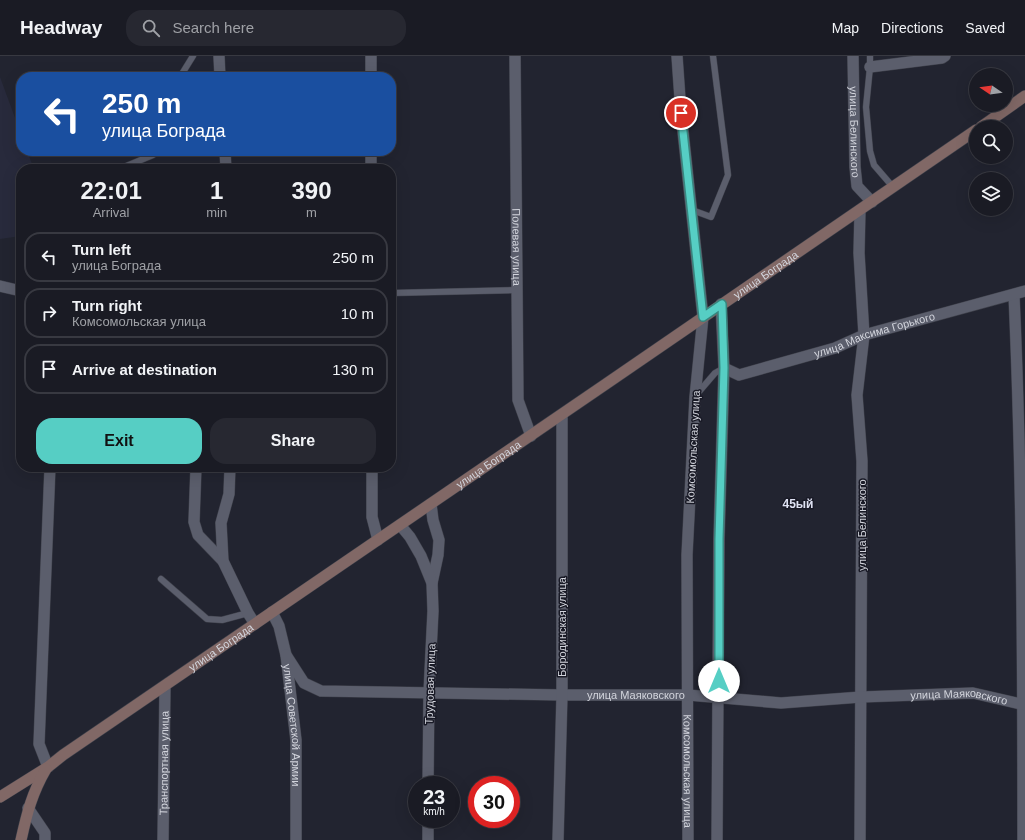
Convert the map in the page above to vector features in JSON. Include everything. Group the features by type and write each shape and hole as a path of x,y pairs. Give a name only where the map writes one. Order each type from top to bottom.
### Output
{"main road":[{"path":"991,120 1025,96"},
{"name":"улица Бограда","path":"1,794 48,767 63,755 722,304 770,273 969,135"},
{"path":"21,840 28,808 36,786 48,767"}],"street":[{"path":"219,56 220,72"},
{"path":"371,56 371,72"},
{"name":"Полевая улица","path":"515,56 518,400 531,436"},
{"name":"Комсомольская улица","path":"677,56 681,113 703,317 695,397 687,555 688,840"},
{"name":"улица Белинского","path":"853,56 855,167 857,186 872,202"},
{"path":"870,67 942,58 945,56"},
{"name":"улица Белинского","path":"860,210 859,253 864,335 857,395 862,461 860,840"},
{"path":"0,286 16,290"},
{"name":"улица Максима Горького","path":"724,368 740,375 835,348 864,335 1025,291"},
{"path":"1014,294 1018,381 1024,705 1023,840"},
{"path":"717,840 719,539 724,368 722,304"},
{"name":"Бородинская улица","path":"558,840 562,696 562,414"},
{"path":"48,767 39,744 50,472"},
{"path":"196,472 194,522 198,535 223,562 255,624"},
{"path":"223,562 221,523 229,494 230,472"},
{"path":"372,472 372,517 378,540"},
{"name":"Трудовая улица","path":"428,776 429,692 433,611 432,583 438,556 439,540 433,520 431,504"},
{"name":"Трудовая улица","path":"400,525 410,537 421,556 432,583"},
{"name":"улица Советской Армии","path":"272,612 279,626 286,655 296,740 296,840"},
{"name":"улица Маяковского","path":"286,655 304,683 321,691 429,692 562,696 688,695 781,703 861,697 973,693 1024,705"},
{"name":"Транспортная улица","path":"163,840 164,686"},
{"path":"28,808 45,833 45,840"},
{"path":"428,828 428,840"}],"lane":[{"path":"183,72 193,56"},
{"path":"692,210 711,217 728,175 713,56"},
{"path":"870,56 866,107 870,151 874,165 893,188"},
{"path":"132,164 153,156"},
{"path":"0,286 16,285"},
{"path":"396,293 517,290"},
{"path":"695,397 715,373 724,368"},
{"path":"161,579 207,620 222,620 248,613"}],"shaded area":[{"path":"0,77 16,120 16,156 29,156 32,164 16,164 16,237 0,239"}],"district":[{"name":"45ый","path":"798,504"}],"route":[{"path":"681,113 700,301 703,317 722,304 724,368 719,539 719,681"}]}
